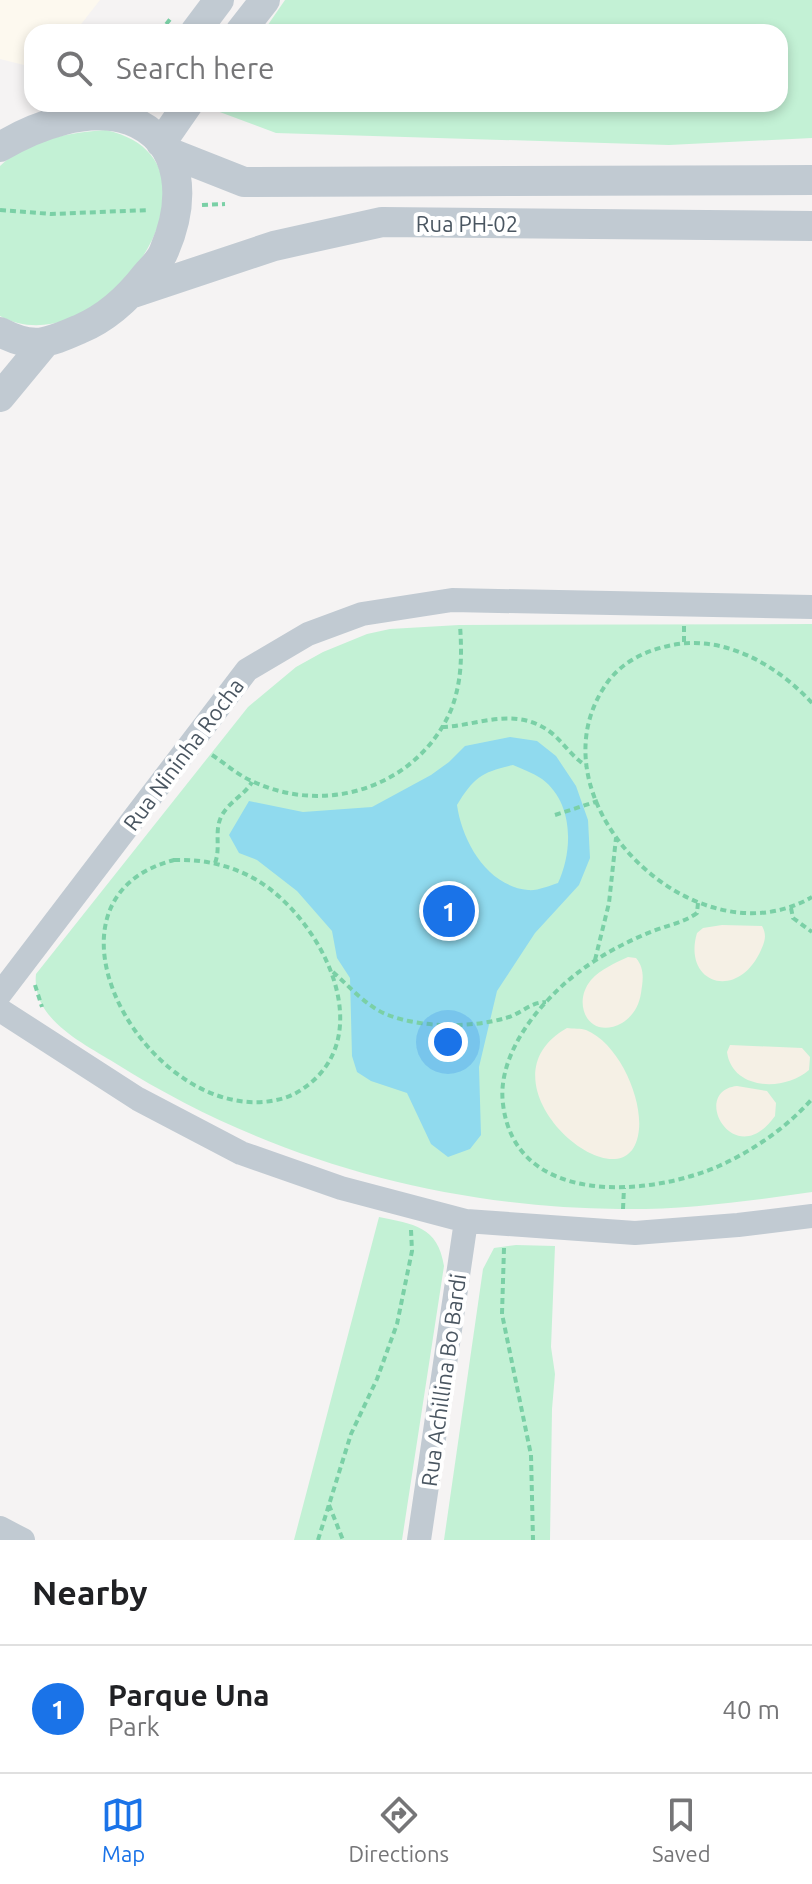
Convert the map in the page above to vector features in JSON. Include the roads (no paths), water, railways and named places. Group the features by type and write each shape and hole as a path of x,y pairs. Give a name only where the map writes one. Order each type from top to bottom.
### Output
{"street":[{"path":"201,24 219,0"},
{"path":"246,24 265,0"},
{"path":"0,147 40,126 107,112"},
{"name":"Rua PH-02","path":"119,112 150,133 164,148 244,182 812,180"},
{"path":"0,397 43,345 93,324 133,293 164,253 179,195 176,172 164,148 184,112"},
{"name":"Rua PH-02","path":"133,293 274,246 382,222 812,226"},
{"path":"0,332 43,345"},
{"name":"Rua Nininha Rocha","path":"0,994 247,670 308,634 362,614 452,600 812,607"},
{"path":"0,1010 138,1099 241,1153 341,1188 466,1221 635,1233 812,1216"},
{"name":"Rua Achillina Bo Bardi","path":"419,1540 466,1221"},
{"path":"0,1528 23,1540"}],"water":[{"path":"510,737 537,741 556,756 576,786 588,820 590,858 579,885 535,933 497,991 479,1067 481,1135 470,1149 448,1157 431,1144 407,1093 371,1081 357,1072 352,1056 350,978 337,958 332,931 297,891 257,860 239,853 229,835 249,801 303,812 372,807 431,775 465,746","holes":["513,765 542,779 552,789 560,801 568,828 566,857 558,883 535,890 513,887 489,871 464,833 457,805 480,777"]}],"place":[{"name":"Parque Una","path":"449,911"}]}
